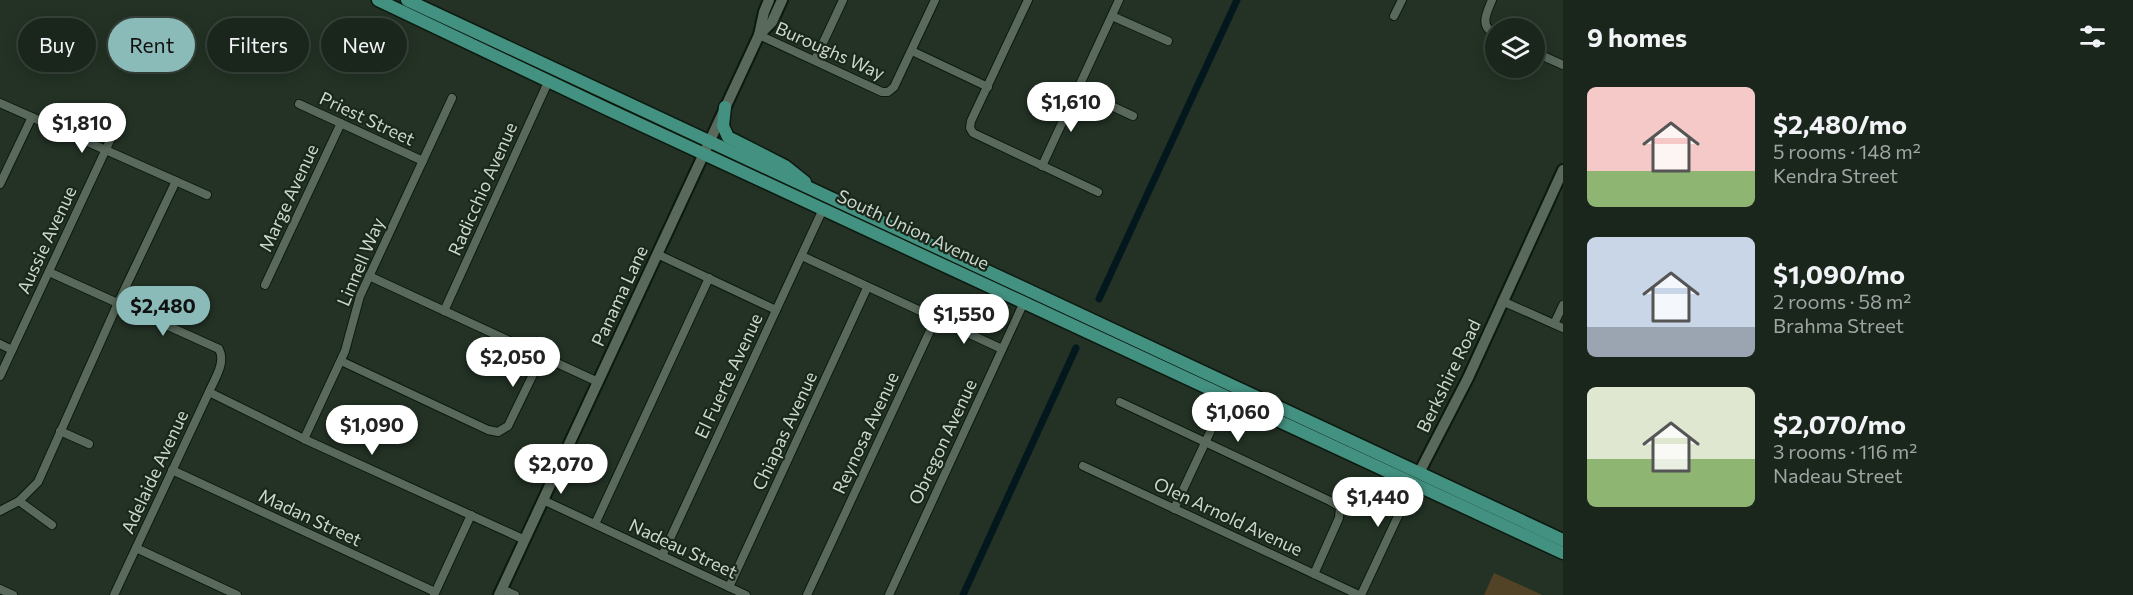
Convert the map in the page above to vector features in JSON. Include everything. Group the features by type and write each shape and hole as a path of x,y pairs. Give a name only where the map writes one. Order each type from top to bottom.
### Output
{"main road":[{"name":"South Union Avenue","path":"378,0 637,123 1227,396 1563,540"},
{"path":"394,0 400,0"},
{"name":"South Union Avenue","path":"407,0 842,203 1416,478 1563,554"},
{"path":"759,35 769,0"},
{"path":"774,18 777,0"},
{"path":"759,35 774,18 782,0"},
{"name":"Panama Lane","path":"500,592 759,35"},
{"path":"725,107 723,126 728,137 785,166 800,176 812,189"},
{"path":"637,123 664,129 703,145 710,141"},
{"path":"704,154 719,154 774,178 791,179"},
{"name":"Berkshire Road","path":"1416,478 1468,378 1563,170"},
{"path":"777,188 798,190 835,207 842,203"}],"street":[{"path":"815,60 843,0"},
{"path":"935,0 912,51 988,87"},
{"path":"1028,0 971,121 970,128 973,134 1098,192"},
{"path":"1042,165 1119,0"},
{"path":"1394,16 1402,0"},
{"path":"1486,18 1492,0"},
{"path":"1112,16 1168,41"},
{"name":"Buroughs Way","path":"759,35 882,92 888,92 894,87 912,51"},
{"path":"1545,57 1563,65"},
{"name":"Radicchio Avenue","path":"444,311 549,80"},
{"path":"1077,90 1133,116"},
{"name":"Linnell Way","path":"304,439 341,361 360,296 452,98"},
{"path":"0,103 207,195"},
{"name":"Priest Street","path":"299,104 423,161"},
{"path":"0,184 32,117"},
{"name":"Aussie Avenue","path":"0,376 121,117"},
{"name":"Marge Avenue","path":"265,285 341,123"},
{"path":"0,511 19,501 38,483 118,303 176,181"},
{"name":"El Fuerte Avenue","path":"662,556 823,209"},
{"path":"657,254 776,309"},
{"path":"801,256 1002,349"},
{"path":"49,272 118,303"},
{"path":"369,276 598,382"},
{"path":"595,525 709,278"},
{"name":"Chiapas Avenue","path":"729,587 867,288"},
{"path":"1502,301 1563,328"},
{"name":"Obregon Avenue","path":"889,595 1024,302"},
{"name":"Adelaide Avenue","path":"114,595 223,361 219,349 118,303"},
{"path":"1554,324 1563,305"},
{"name":"Reynosa Avenue","path":"807,595 936,318"},
{"path":"0,344 12,350"},
{"path":"341,361 488,430 498,432 508,426 542,356"},
{"path":"209,392 304,439 525,540"},
{"path":"1174,508 1227,396"},
{"path":"1120,402 1340,507 1340,518 1314,574"},
{"path":"60,431 89,444"},
{"name":"Olen Arnold Avenue","path":"1083,466 1360,595"},
{"name":"Madan Street","path":"172,470 434,594"},
{"name":"Berkshire Road","path":"1360,595 1416,478"},
{"name":"Nadeau Street","path":"543,500 746,595"},
{"path":"19,501 52,525"},
{"path":"434,594 471,515"},
{"path":"136,548 237,595"},
{"path":"0,589 13,595"},
{"path":"500,592 515,595"}],"shaded area":[{"path":"1494,573 1536,592 1542,595 1484,595"}],"waterway":[{"path":"1099,299 1237,0"},
{"path":"963,595 1076,348"}]}
